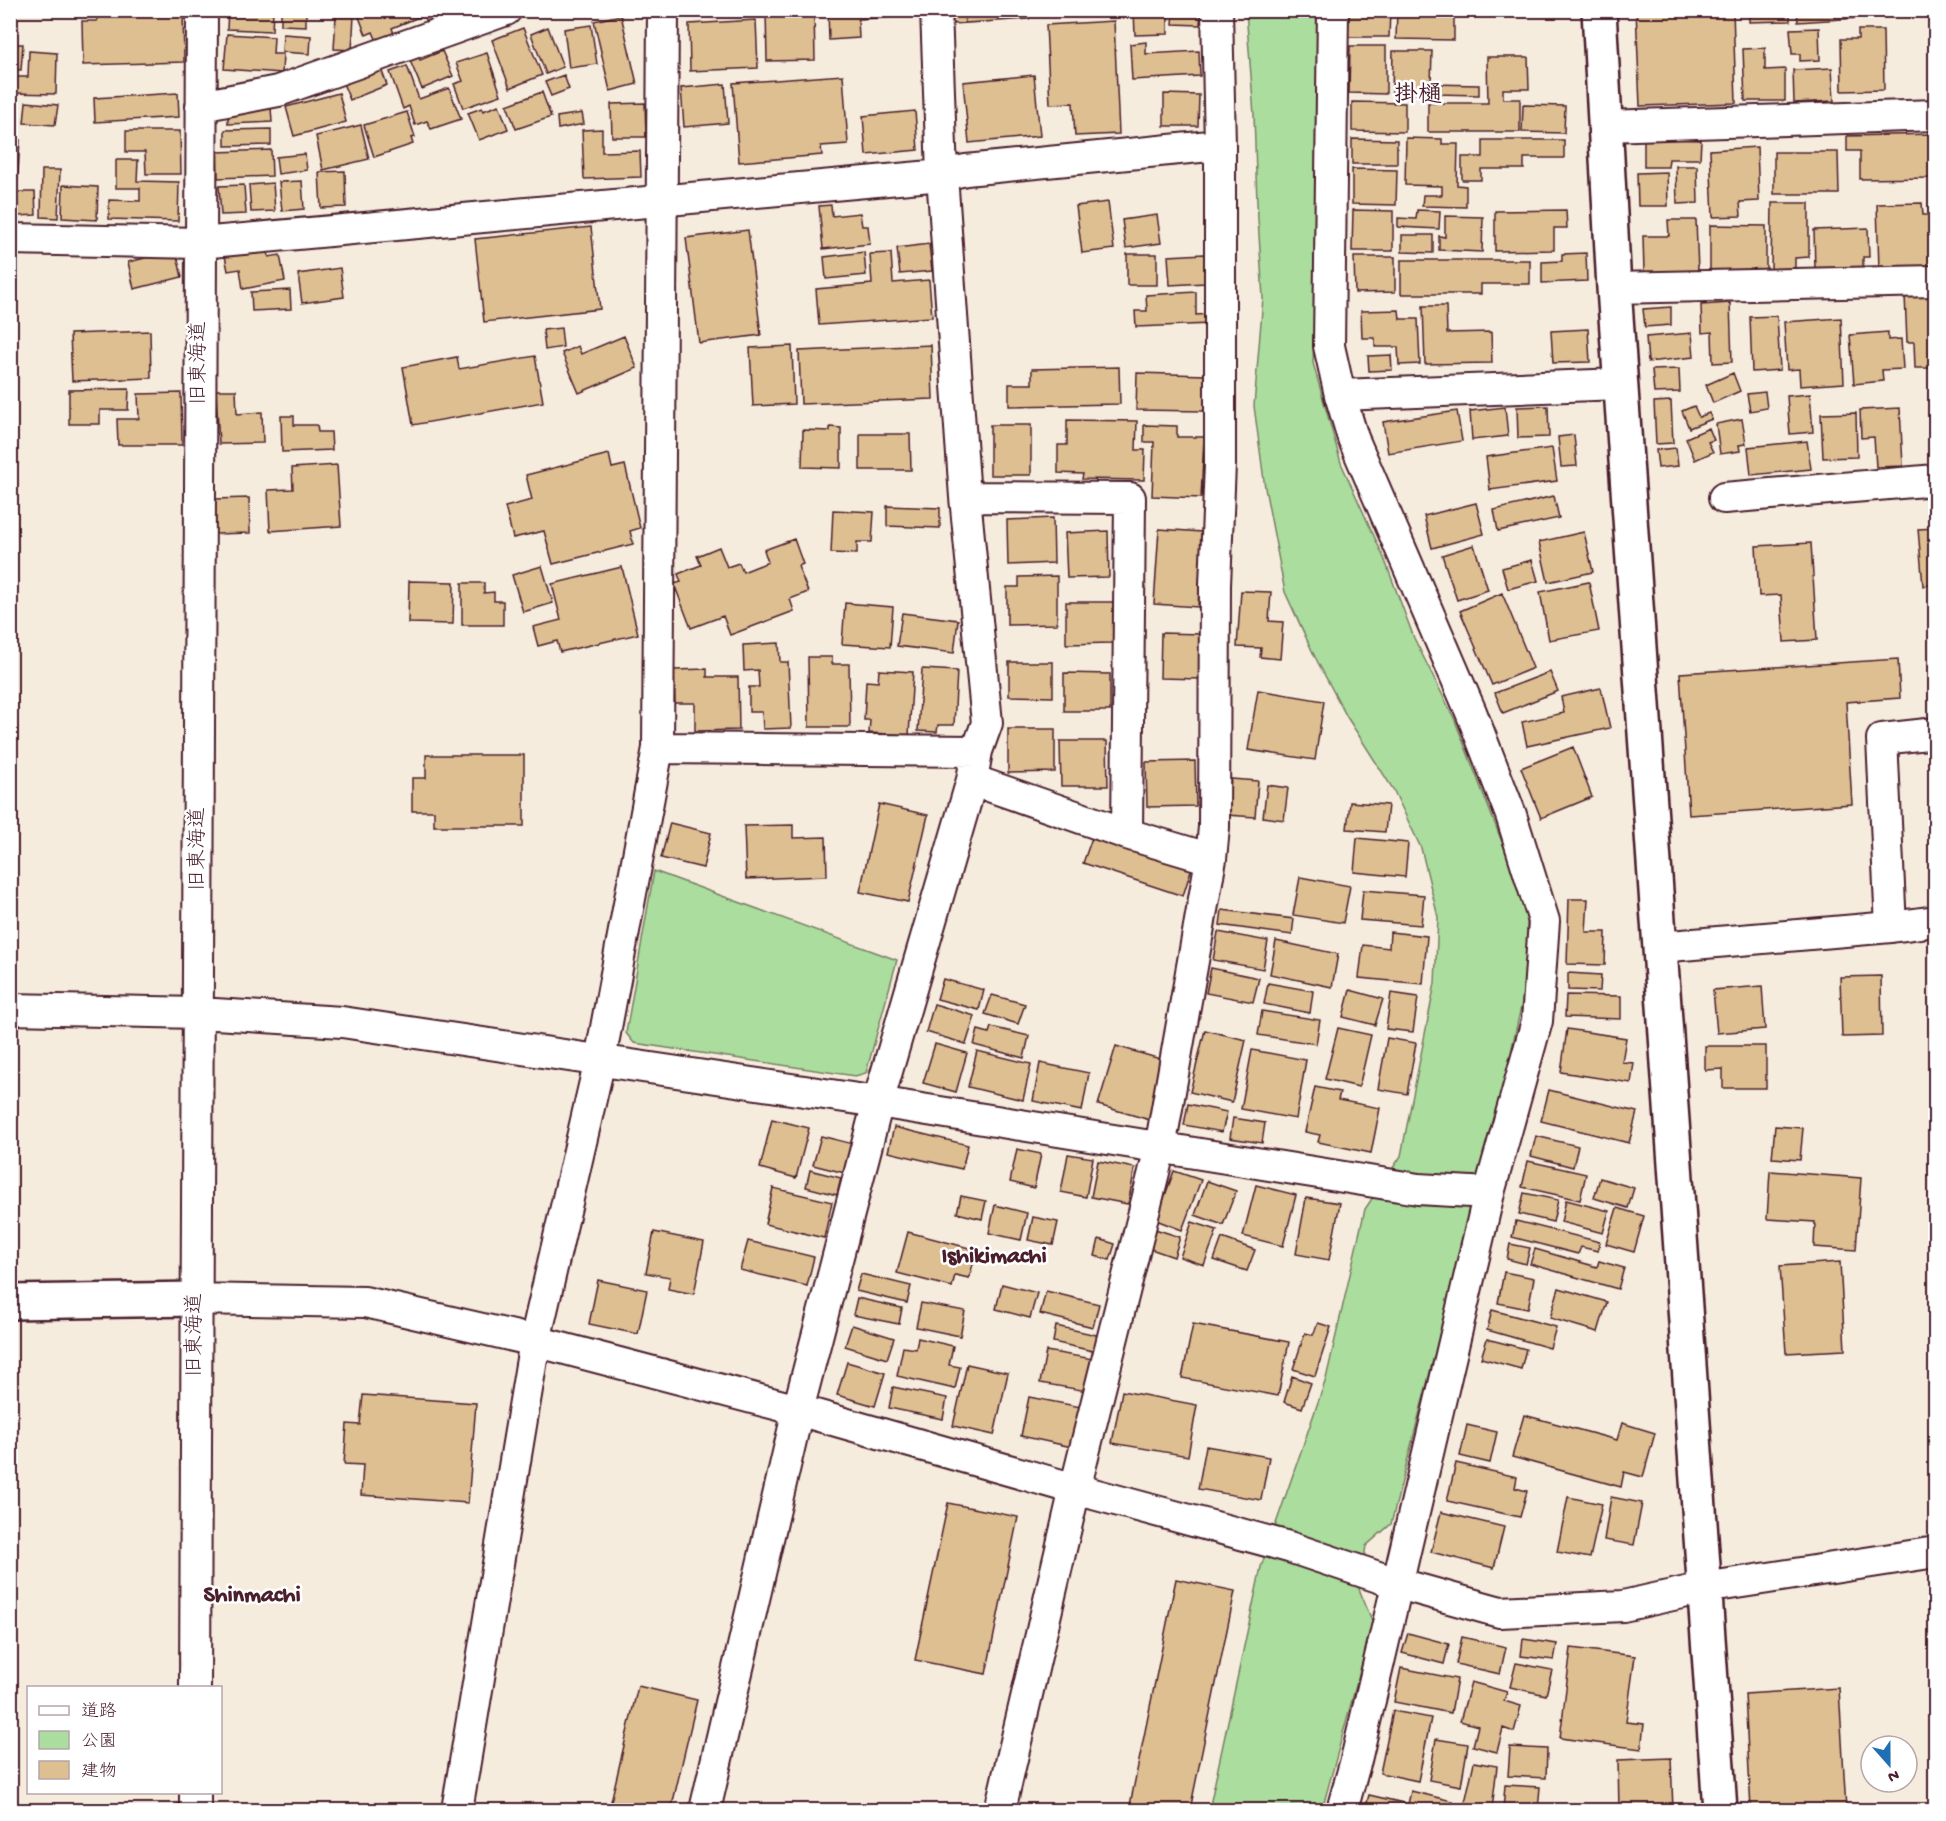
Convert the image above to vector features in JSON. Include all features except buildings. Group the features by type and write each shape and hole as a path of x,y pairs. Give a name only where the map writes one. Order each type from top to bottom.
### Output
{"street":[{"name":"旧東海道","path":"195,1686 202,10"},
{"path":"201,106 278,91 507,10"},
{"path":"457,1810 535,1341 600,1060 658,748 663,10"},
{"path":"705,1810 798,1410 878,1102 987,723 965,497 942,176 936,10"},
{"path":"1000,1810 1075,1489 1160,1148 1211,859 1214,815 1215,585 1220,464 1220,146 1217,10"},
{"path":"1333,10 1329,346 1340,395 1353,438 1475,722 1511,815 1544,921 1537,1021 1489,1193 1356,1760 1342,1810"},
{"path":"1599,10 1620,384 1720,1810"},
{"path":"1606,126 1935,115"},
{"path":"10,238 200,243 942,176 966,170 1220,146"},
{"path":"1614,288 1935,281"},
{"path":"1340,395 1620,384"},
{"path":"1724,498 1935,480"},
{"path":"965,497 1130,498 1127,834"},
{"path":"1891,927 1882,739 1935,733"},
{"path":"658,748 974,766 1127,834 1211,859"},
{"path":"1659,947 1891,927 1935,921"},
{"path":"10,1009 198,1013 342,1022 878,1102 1418,1189 1489,1193"},
{"path":"10,1302 196,1299 365,1302 535,1341 798,1410 1289,1547 1396,1583 1500,1612 1623,1606 1704,1588 1935,1552"},
{"path":"195,1794 195,1810"}],"green space":[{"path":"1246,11 1318,11 1320,123 1313,363 1341,463 1384,558 1414,638 1454,718 1507,855 1527,919 1528,976 1502,1092 1391,1524 1366,1546 1359,1589 1373,1623 1322,1810 1209,1810 1261,1567 1326,1379 1365,1209 1401,1156 1435,983 1438,917 1421,848 1393,789 1347,717 1314,655 1285,592 1265,488 1254,406 1263,298 1254,115"},
{"path":"654,871 897,960 866,1073 855,1076 634,1043 626,1033"}],"district":[{"name":"掛樋","path":"1418,96"},
{"name":"Ishikimachi","path":"994,1257"},
{"name":"Shinmachi","path":"252,1596"}]}
